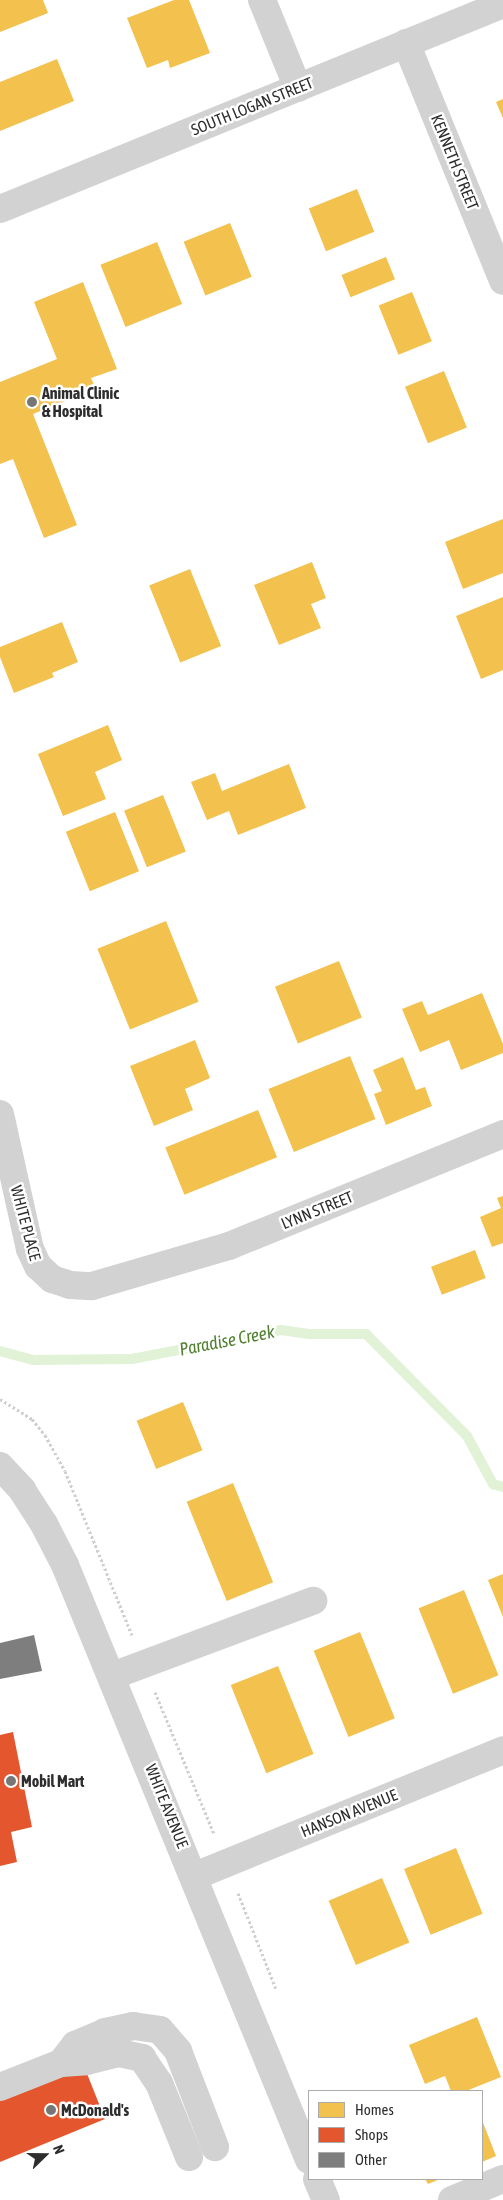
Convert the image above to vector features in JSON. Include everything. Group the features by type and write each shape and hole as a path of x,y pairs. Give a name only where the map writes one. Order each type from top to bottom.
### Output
{"street":[{"path":"262,0 298,88"},
{"name":"SOUTH LOGAN STREET","path":"0,209 503,4"},
{"name":"KENNETH STREET","path":"406,44 503,281"},
{"name":"WHITE PLACE","path":"0,1114 30,1249 38,1266 52,1279 70,1285 92,1286 128,1276"},
{"name":"LYNN STREET","path":"128,1276 229,1246 503,1134"},
{"name":"WHITE AVENUE","path":"0,1466 22,1490 44,1524 112,1676 308,2158"},
{"path":"112,1676 313,1600"},
{"name":"HANSON AVENUE","path":"195,1876 503,1750"},
{"path":"61,2063 75,2045 105,2032 133,2026 160,2030 178,2051 214,2147"},
{"path":"0,2087 61,2063 88,2061 119,2053 142,2058 159,2083 189,2157"},
{"path":"452,2200 503,2179"},
{"path":"317,2180 326,2200"}],"building: Homes":[{"path":"0,0 43,0 48,13 0,32"},
{"path":"174,0 189,0 210,53 170,68 168,60 147,68 127,18"},
{"path":"57,59 74,101 0,131 0,82"},
{"path":"503,99 503,118 496,102"},
{"path":"357,189 374,232 326,251 309,208"},
{"path":"230,223 252,277 205,296 184,242"},
{"path":"157,242 182,304 126,327 100,265"},
{"path":"386,257 395,279 350,297 341,275"},
{"name":"Animal Clinic & Hospital","path":"83,282 117,369 91,378 96,389 33,414 77,525 44,538 13,459 0,464 0,382 57,359 34,302"},
{"path":"412,292 432,341 398,355 379,305"},
{"path":"444,371 467,428 428,443 405,387"},
{"path":"503,519 503,573 463,589 445,542"},
{"path":"312,562 326,598 311,604 321,628 279,645 254,585"},
{"path":"190,569 221,646 180,662 149,585"},
{"path":"503,597 503,670 481,679 456,616"},
{"path":"62,622 78,662 52,673 54,677 14,693 0,657 0,647"},
{"path":"108,725 122,760 95,772 106,799 63,816 38,754"},
{"path":"289,764 306,808 238,835 229,811 207,820 191,782 215,773 222,791"},
{"path":"163,795 186,852 147,867 124,811"},
{"path":"115,812 139,871 90,891 66,832"},
{"path":"166,921 199,1002 130,1029 97,949"},
{"path":"339,961 362,1018 298,1043 275,987"},
{"path":"482,993 503,1044 503,1053 461,1070 449,1040 420,1052 402,1009 422,1001 428,1015"},
{"path":"195,1040 210,1078 185,1089 193,1110 154,1126 130,1066"},
{"path":"350,1056 375,1119 294,1152 268,1089"},
{"path":"403,1057 416,1090 425,1087 432,1106 386,1125 374,1094 382,1091 373,1070"},
{"path":"258,1110 277,1157 184,1195 165,1147"},
{"path":"503,1196 503,1243 492,1247 480,1217 501,1208 497,1198"},
{"path":"475,1250 486,1278 442,1295 431,1267"},
{"path":"183,1402 202,1450 156,1469 137,1421"},
{"path":"233,1483 273,1582 227,1601 187,1502"},
{"path":"503,1574 503,1617 488,1580"},
{"path":"464,1590 498,1675 453,1694 419,1608"},
{"path":"360,1632 395,1718 348,1737 314,1651"},
{"path":"278,1666 314,1754 266,1773 231,1685"},
{"path":"456,1848 483,1914 431,1935 404,1869"},
{"path":"382,1878 409,1942 356,1965 329,1901"},
{"path":"477,2017 501,2077 468,2090 451,2090 445,2076 425,2084 409,2045"},
{"path":"483,2123 496,2156 483,2162"},
{"path":"426,2180 438,2180 428,2184"}],"building: Shops":[{"name":"Mobil Mart","path":"13,1732 32,1827 11,1832 17,1862 0,1866 0,1735"},
{"name":"McDonald's","path":"84,2066 105,2119 0,2162 0,2100"}],"building: Other":[{"path":"34,1635 42,1671 0,1679 0,1643"}],"waterway":[{"name":"Paradise Creek","path":"0,1351 33,1360 132,1359 281,1330 311,1334 366,1334 467,1436 493,1484 503,1487"}],"place":[{"name":"Animal Clinic & Hospital","path":"32,402"},
{"name":"Mobil Mart","path":"11,1781"},
{"name":"McDonald's","path":"51,2110"}]}
